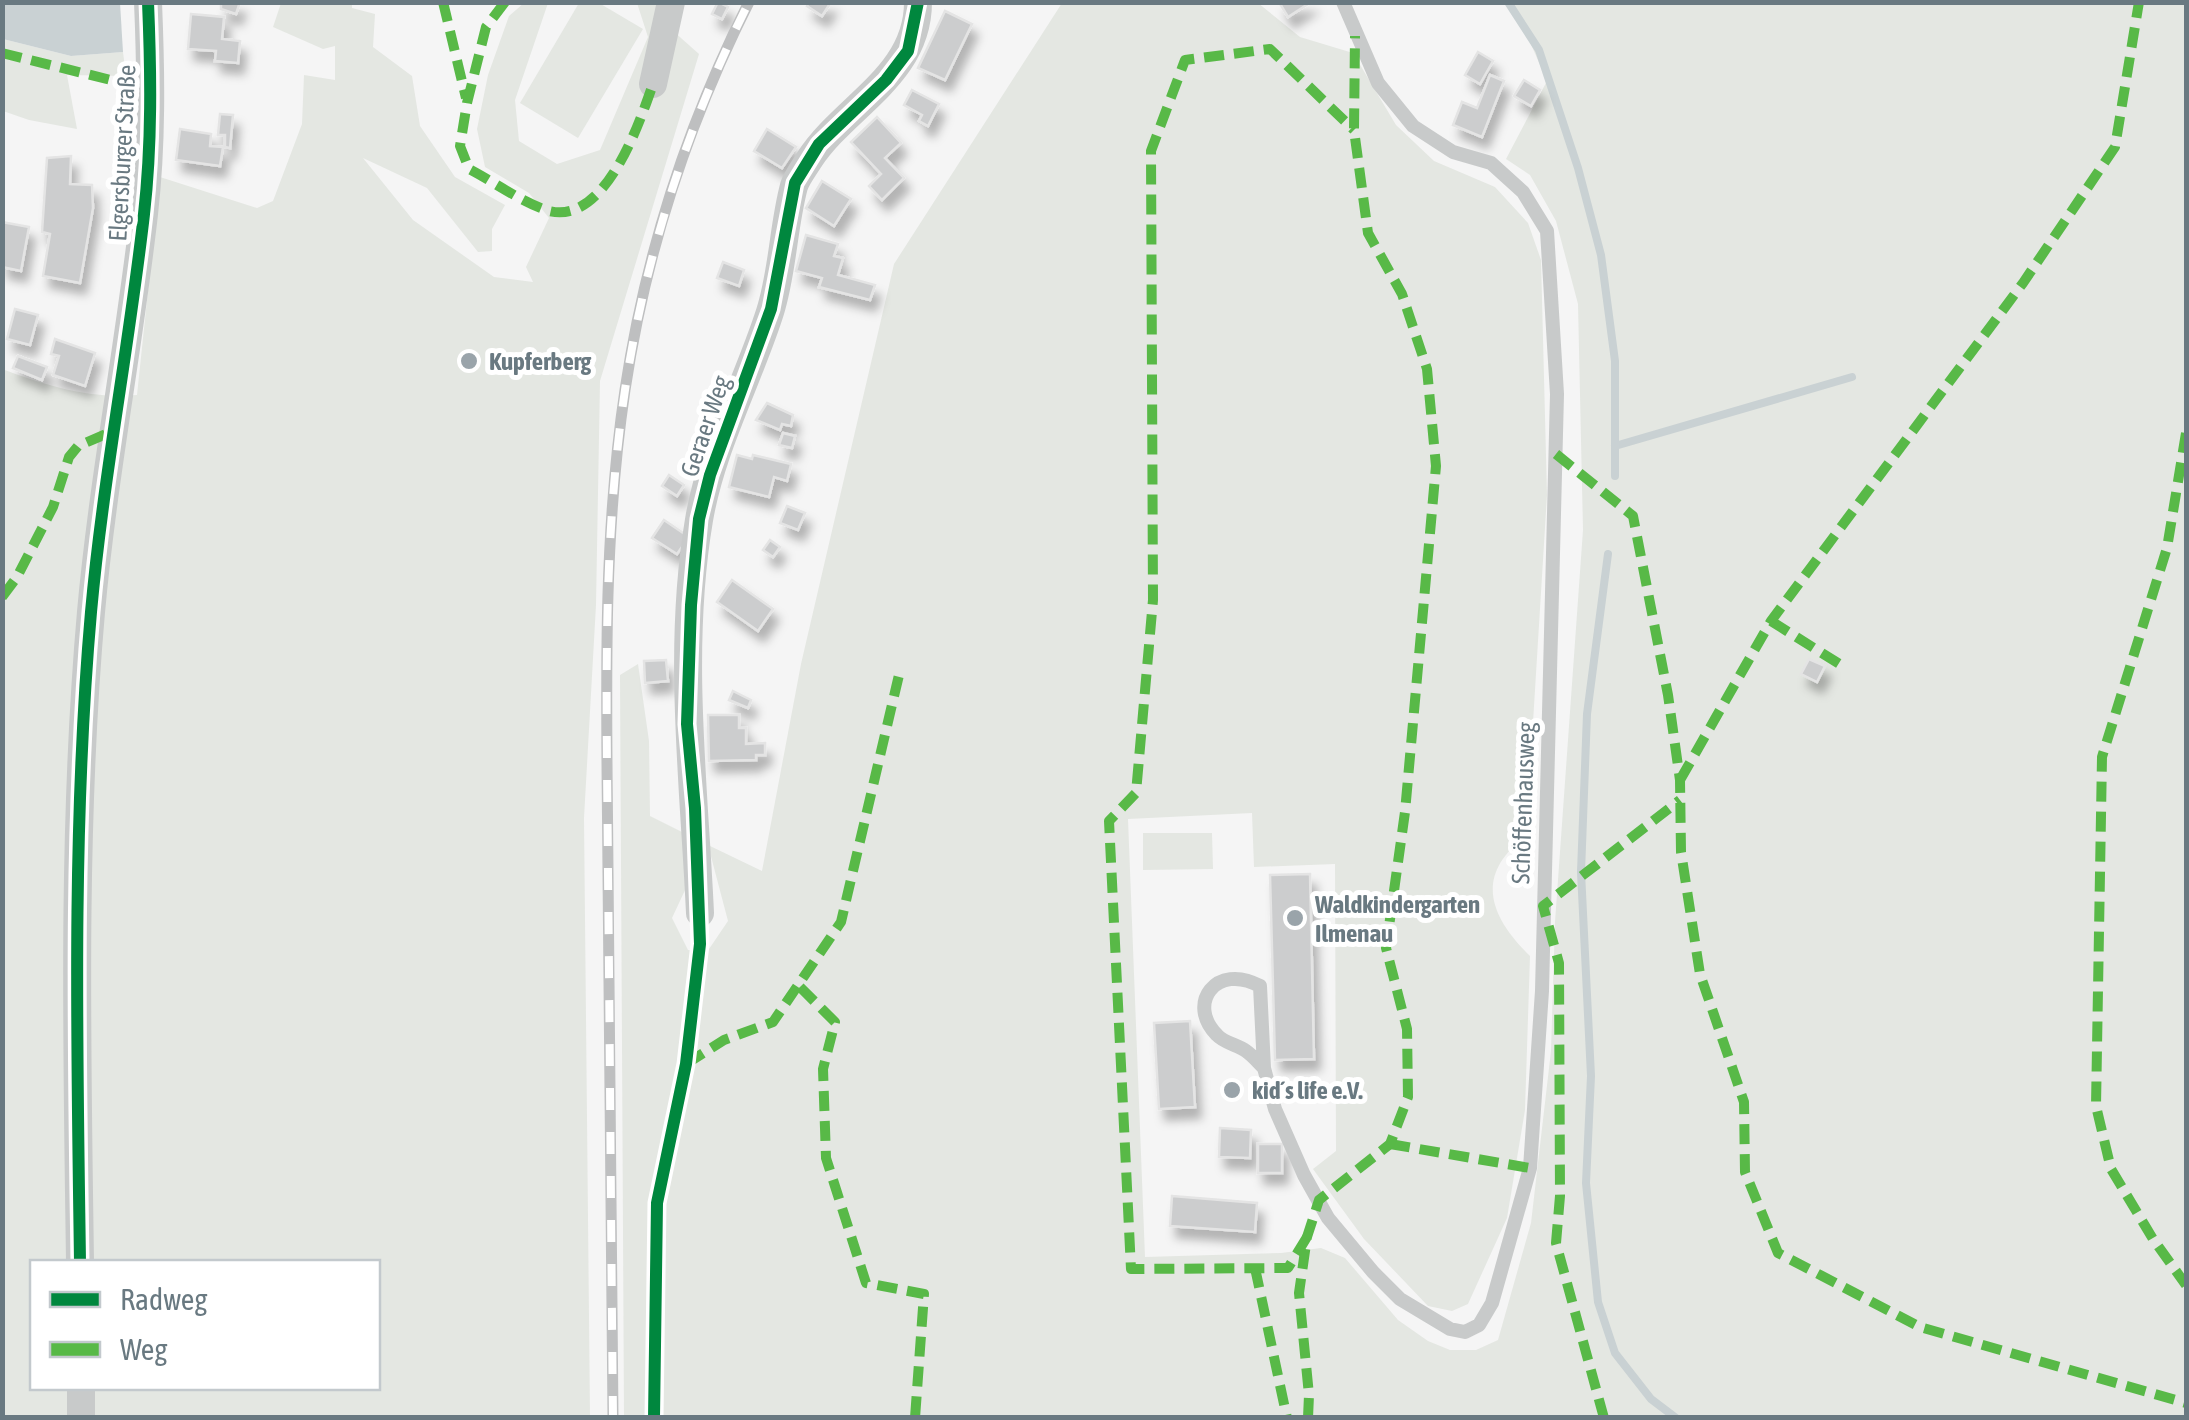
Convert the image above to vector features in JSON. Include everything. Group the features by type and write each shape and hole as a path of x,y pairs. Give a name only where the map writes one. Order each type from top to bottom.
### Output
{"street":[{"name":"Elgersburger Straße","path":"80,1260 75,1002 89,649 108,463 144,210 151,90 148,2"},
{"path":"653,84 671,2"},
{"name":"Geraer Weg","path":"700,913 687,724 691,606 699,520 710,474 771,309 795,183 819,144 886,80 908,51 918,2"},
{"path":"81,1390 81,1418"}],"lane":[{"name":"Schöffenhausweg","path":"1264,1068 1245,1050 1218,1036 1205,1014 1207,994 1220,980 1242,976 1260,986 1264,1068 1275,1110 1328,1218 1400,1299 1450,1330 1465,1332 1479,1326 1492,1303 1530,1168 1542,991 1558,394 1547,231 1523,192 1491,163 1453,152 1413,126 1378,83 1343,2"}],"shaded area":[{"path":"2,3 120,3 123,52 71,56 3,39"},
{"path":"281,3 352,3 352,8 375,14 373,47 412,76 420,126 455,177 505,205 492,229 492,251 478,252 427,188 363,158 413,220 494,277 533,282 526,267 549,218 529,193 485,167 477,129 488,75 509,16 524,3 548,3 515,100 519,141 557,164 600,150 648,37 637,3 661,3 672,30 699,54 600,381 596,605 584,818 590,1417 3,1417 2,369 69,390 137,395 160,177 257,208 273,201 302,124 304,75 335,80 335,46 323,49 273,27"},
{"path":"579,3 599,3 643,29 578,138 520,103"},
{"path":"1062,3 1258,3 1300,37 1353,53 1396,125 1434,161 1495,187 1528,223 1541,260 1547,495 1526,836 1499,866 1493,896 1505,926 1530,956 1525,1110 1507,1218 1468,1304 1452,1311 1428,1306 1364,1239 1313,1169 1336,1151 1335,864 1254,867 1252,813 1128,819 1145,1257 1321,1248 1345,1258 1398,1320 1428,1341 1450,1350 1476,1350 1498,1340 1531,1223 1551,1051 1555,922 1583,530 1578,304 1556,221 1530,175 1506,159 1547,81 1513,3 2186,3 2186,1417 624,1417 620,675 638,664 649,741 650,816 690,836 686,888 672,918 688,950 707,952 728,921 708,845 762,871 801,664 894,264"},
{"path":"3,39 71,56 123,52 126,76 67,75 77,129 29,120 3,111"},
{"path":"1143,833 1212,833 1213,869 1143,870"}],"building":[{"path":"221,2 240,2 236,14 221,9"},
{"path":"718,2 728,7 722,19 712,14"},
{"path":"809,2 831,2 822,16 807,6"},
{"path":"1279,2 1311,2 1288,17"},
{"path":"945,11 972,24 945,80 918,68"},
{"path":"191,14 224,17 222,39 240,41 238,63 215,61 216,51 188,49"},
{"path":"1478,52 1493,61 1480,84 1465,75"},
{"path":"1490,75 1504,81 1482,137 1453,125 1462,102 1477,108"},
{"path":"1524,80 1540,90 1531,106 1514,96"},
{"path":"912,90 939,104 928,126 919,121 922,115 904,105"},
{"path":"220,114 233,115 230,148 225,147 225,135 218,135"},
{"path":"877,117 901,143 885,158 904,178 882,200 869,186 881,174 851,142"},
{"path":"180,129 211,134 210,146 223,147 220,166 176,160"},
{"path":"767,129 796,147 782,168 754,151"},
{"path":"71,156 70,184 92,185 93,208 80,283 43,276 50,234 42,232 47,158"},
{"path":"822,181 851,199 834,226 806,208"},
{"path":"2,222 29,227 21,271 2,267"},
{"path":"806,235 838,244 834,256 843,258 838,275 875,285 870,300 819,287 822,278 796,271"},
{"path":"723,262 744,270 739,286 717,278"},
{"path":"15,309 38,315 30,345 7,339"},
{"path":"55,339 95,353 85,386 53,375 59,356 51,354"},
{"path":"18,356 47,367 42,380 13,368"},
{"path":"767,403 793,415 791,426 782,424 780,430 756,420"},
{"path":"783,433 795,436 792,448 779,445"},
{"path":"737,455 791,464 787,481 774,477 769,497 729,487"},
{"path":"669,475 684,485 677,496 662,486"},
{"path":"787,506 805,513 798,530 780,523"},
{"path":"664,520 689,537 677,554 652,538"},
{"path":"770,540 780,547 773,557 763,550"},
{"path":"732,580 773,609 758,631 717,602"},
{"path":"1809,659 1825,666 1817,682 1801,674"},
{"path":"666,660 668,681 645,683 644,661"},
{"path":"733,691 751,700 748,708 729,700"},
{"path":"708,715 739,715 739,728 746,728 746,744 765,743 765,755 756,755 756,760 709,761"},
{"path":"1310,874 1314,1059 1275,1060 1270,875"},
{"path":"1190,1021 1195,1107 1159,1109 1154,1023"},
{"path":"1220,1128 1251,1130 1250,1158 1219,1157"},
{"path":"1258,1144 1282,1144 1282,1173 1258,1173"},
{"path":"1172,1196 1257,1203 1255,1232 1170,1226"}],"waterway":[{"path":"1508,2 1539,50 1578,168 1601,255 1615,361 1615,476"},
{"path":"1615,446 1852,377"},
{"path":"1608,554 1587,714 1581,872 1591,1076 1586,1183 1598,1302 1615,1353 1651,1399 1676,1418"}],"railway":[{"path":"613,1418 607,692 617,450 634,340 657,240 688,143 749,2"}],"marked path":[{"path":"443,2 466,98"},
{"path":"505,2 486,27 460,146 469,169 517,196 546,210 567,212 585,204 616,169 653,84"},
{"path":"1680,780 1771,621 2023,283 2115,147 2139,2"},
{"path":"1308,1418 1299,1293 1307,1237 1319,1200 1390,1144 1408,1097 1407,1029 1386,948 1405,812 1436,466 1427,369 1402,294 1368,233 1354,130 1355,36"},
{"path":"1307,1237 1288,1268 1131,1269 1109,821 1136,793 1153,600 1151,151 1185,60 1270,49 1354,130"},
{"path":"2,53 151,90"},
{"path":"2,597 17,577 53,507 69,457 78,446 113,431"},
{"path":"2186,433 2167,548 2102,757 2096,1106 2111,1169 2186,1285"},
{"path":"1556,454 1633,516 1668,695 1680,780 1681,852 1700,974 1744,1102 1745,1172 1778,1253 1920,1327 2186,1403"},
{"path":"1771,621 1841,665"},
{"path":"686,1064 724,1040 773,1022 841,922 899,675"},
{"path":"1604,1418 1556,1243 1560,1196 1559,963 1543,906 1680,800"},
{"path":"800,987 835,1022 823,1069 826,1158 866,1283 924,1294 915,1418"},
{"path":"1390,1144 1530,1168"},
{"path":"1255,1268 1287,1418"}],"cycle path":[{"path":"80,1260 77,937 85,693 96,562 147,188 148,2"},
{"path":"654,1418 657,1203 686,1064 700,944 695,808 687,724 699,519 710,475 771,309 795,183 819,144 886,80 908,51 918,2"}],"place":[{"name":"Kupferberg","path":"469,361"},
{"name":"Waldkindergarten Ilmenau","path":"1295,918"},
{"name":"kid´s life e.V.","path":"1232,1090"}]}
